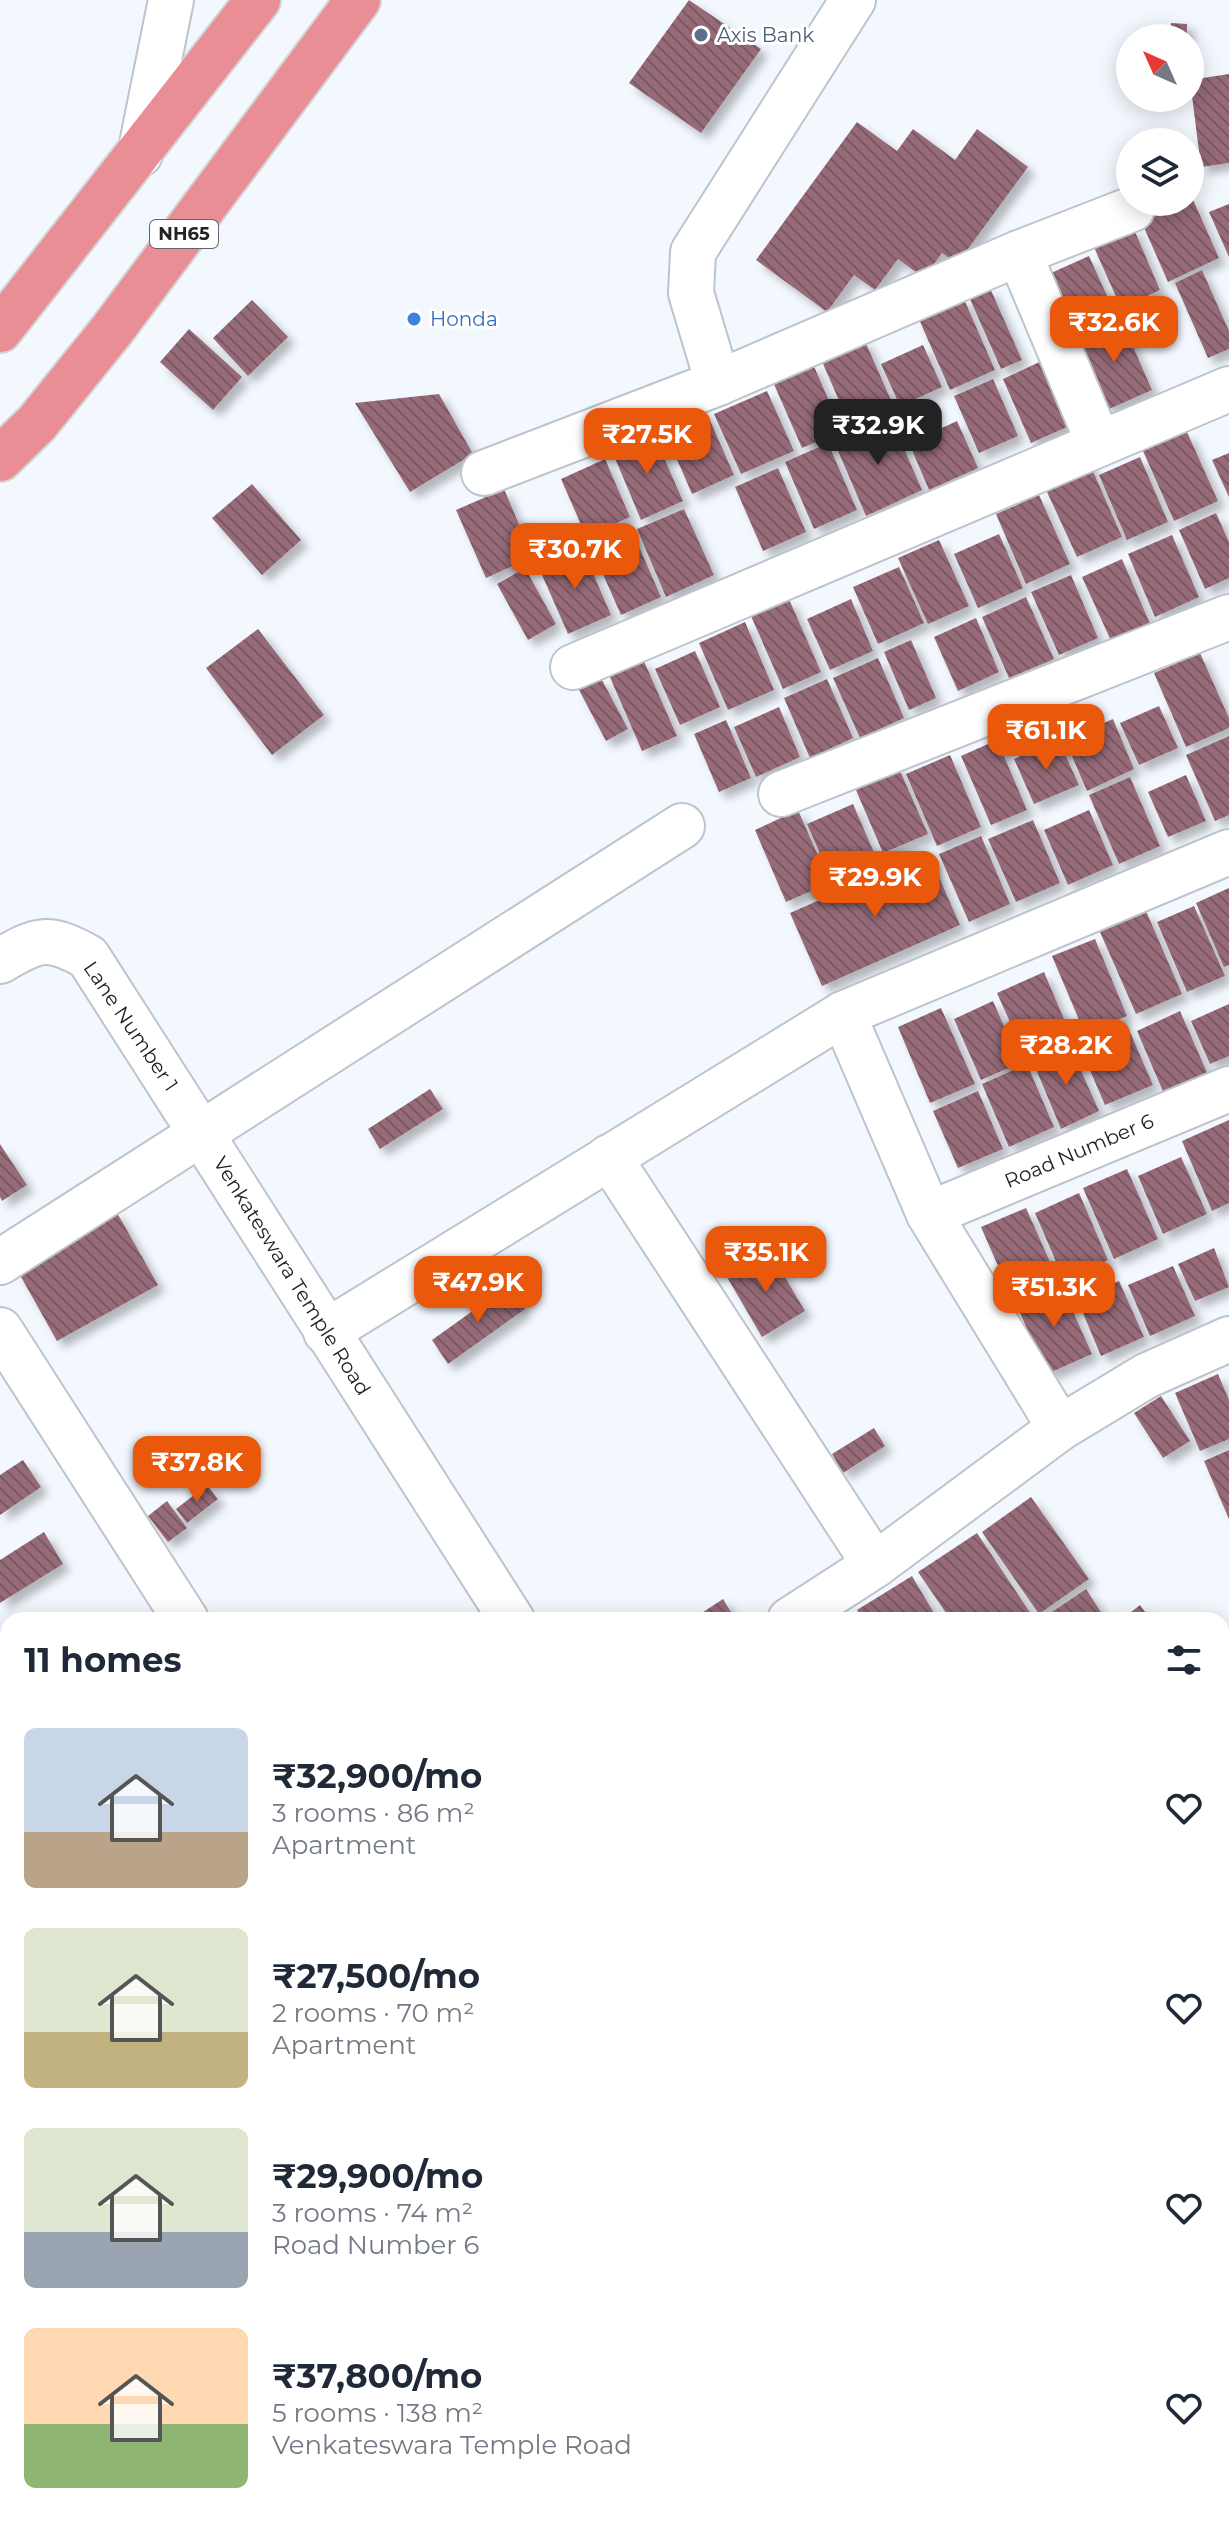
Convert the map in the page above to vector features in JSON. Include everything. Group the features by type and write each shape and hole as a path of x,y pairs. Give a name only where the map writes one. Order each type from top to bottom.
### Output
{"highway":[{"path":"0,330 258,0"},
{"path":"347,14 373,0"},
{"name":"NH65","path":"0,459 37,423 103,341 347,14"}],"street":[{"path":"140,154 171,0"},
{"path":"718,383 691,293 693,252 853,0"},
{"path":"484,473 718,383 1019,253 1116,215"},
{"path":"1019,253 1099,444"},
{"path":"573,667 1229,389"},
{"path":"781,794 1229,617"},
{"path":"203,1133 682,826"},
{"path":"326,1332 843,1014 1229,852"},
{"name":"Lane Number 1","path":"0,961 29,944 56,940 88,957 203,1133"},
{"path":"843,1014 929,1214 1060,1428"},
{"name":"Road Number 6","path":"929,1214 1229,1089"},
{"name":"Venkateswara Temple Road","path":"0,1262 203,1133 326,1332 507,1612"},
{"path":"609,1157 875,1565"},
{"path":"0,1330 181,1612"},
{"path":"802,1612 875,1565 1060,1428 1146,1376 1229,1339"}],"building":[{"path":"689,0 761,49 701,133 629,83"},
{"path":"1229,74 1229,163 1204,167 1204,128 1196,128 1194,112 1204,112 1204,78"},
{"path":"857,122 897,151 913,129 955,160 977,129 1028,167 957,264 942,253 924,278 898,259 875,290 854,275 827,312 756,260"},
{"path":"1229,204 1229,257 1209,212"},
{"path":"1139,216 1200,216 1219,258 1168,282"},
{"path":"1133,227 1160,290 1121,308 1093,245"},
{"path":"1089,256 1114,311 1066,332 1042,277"},
{"path":"1202,270 1229,331 1229,349 1208,358 1175,283"},
{"path":"990,288 1022,360 1001,369 969,297"},
{"path":"963,297 995,370 950,390 918,317"},
{"path":"252,300 288,337 248,376 213,338"},
{"path":"1120,317 1152,390 1107,410 1075,337"},
{"path":"189,329 242,377 213,410 160,362"},
{"path":"864,339 894,407 850,426 821,359"},
{"path":"923,345 942,387 900,406 881,364"},
{"path":"1048,358 1076,423 1031,443 1003,379"},
{"path":"813,364 842,431 802,448 773,382"},
{"path":"993,379 1018,436 979,453 954,396"},
{"path":"767,391 794,451 741,474 714,414"},
{"path":"439,394 473,454 410,492 355,403"},
{"path":"708,416 734,475 692,494 666,434"},
{"path":"891,419 922,490 866,516 835,444"},
{"path":"957,421 978,468 929,490 909,443"},
{"path":"1187,432 1218,501 1174,521 1143,451"},
{"path":"653,433 683,501 641,520 612,451"},
{"path":"828,443 857,510 814,529 785,462"},
{"path":"1229,453 1229,497 1212,460"},
{"path":"1140,457 1168,522 1127,540 1099,475"},
{"path":"605,459 630,517 586,536 561,479"},
{"path":"1088,460 1122,537 1077,557 1042,481"},
{"path":"778,468 806,532 763,551 735,487"},
{"path":"252,484 301,540 262,575 212,518"},
{"path":"504,489 533,557 486,578 456,510"},
{"path":"1039,495 1070,564 1026,584 996,514"},
{"path":"684,509 714,575 666,597 637,529"},
{"path":"1216,513 1229,542 1229,578 1205,589 1179,530"},
{"path":"630,526 661,597 621,615 590,545"},
{"path":"999,534 1023,588 978,608 954,554"},
{"path":"1172,535 1199,597 1155,617 1128,554"},
{"path":"939,540 969,606 928,624 898,558"},
{"path":"582,548 611,615 568,634 539,568"},
{"path":"1122,559 1151,626 1112,643 1082,577"},
{"path":"899,567 924,623 878,644 853,587"},
{"path":"525,568 556,624 528,640 497,584"},
{"path":"1071,575 1098,638 1059,655 1031,592"},
{"path":"1026,597 1054,659 1009,678 982,617"},
{"path":"789,599 821,672 783,689 751,616"},
{"path":"851,599 873,651 830,670 807,619"},
{"path":"976,618 999,672 958,691 934,637"},
{"path":"745,622 774,690 728,710 699,643"},
{"path":"258,629 324,715 272,755 206,668"},
{"path":"911,640 936,698 909,710 884,652"},
{"path":"695,651 720,707 680,725 655,669"},
{"path":"1200,653 1229,718 1229,728 1186,747 1154,673"},
{"path":"878,658 904,718 860,738 833,678"},
{"path":"643,659 677,736 642,751 609,675"},
{"path":"601,678 628,729 606,741 579,690"},
{"path":"827,679 853,738 810,758 784,698"},
{"path":"1159,706 1178,748 1139,765 1120,723"},
{"path":"779,707 800,757 756,777 734,727"},
{"path":"1113,719 1134,769 1087,791 1065,740"},
{"path":"726,720 751,778 719,792 694,734"},
{"path":"1229,736 1229,815 1215,821 1186,755"},
{"path":"1058,739 1079,785 1034,804 1014,759"},
{"path":"997,740 1027,810 991,825 961,756"},
{"path":"950,755 981,827 937,846 906,774"},
{"path":"897,764 928,834 883,853 853,783"},
{"path":"1186,775 1206,821 1168,837 1148,792"},
{"path":"1130,777 1160,846 1119,864 1089,795"},
{"path":"853,804 879,864 833,883 807,824"},
{"path":"798,810 830,883 786,902 755,830"},
{"path":"1089,810 1113,865 1068,885 1044,830"},
{"path":"1033,820 1060,883 1016,902 988,839"},
{"path":"981,836 1010,904 969,922 939,854"},
{"path":"928,852 960,925 822,986 790,913"},
{"path":"1229,888 1229,965 1224,967 1196,903"},
{"path":"1194,906 1225,976 1187,992 1157,922"},
{"path":"1146,911 1182,994 1136,1014 1100,932"},
{"path":"1095,939 1127,1016 1085,1034 1052,956"},
{"path":"1044,972 1073,1040 1027,1060 997,993"},
{"path":"993,1001 1020,1063 981,1080 954,1019"},
{"path":"1229,1004 1229,1056 1210,1064 1191,1021"},
{"path":"941,1008 975,1084 930,1103 898,1027"},
{"path":"1180,1011 1212,1084 1168,1103 1137,1031"},
{"path":"1129,1030 1153,1085 1105,1105 1082,1052"},
{"path":"1070,1046 1099,1111 1061,1129 1033,1062"},
{"path":"1027,1064 1054,1127 1009,1147 982,1084"},
{"path":"430,1089 443,1109 380,1149 368,1129"},
{"path":"978,1091 1003,1149 958,1168 933,1111"},
{"path":"1229,1120 1229,1203 1212,1211 1182,1141"},
{"path":"0,1144 27,1185 2,1201 0,1197"},
{"path":"1181,1157 1207,1214 1163,1234 1138,1176"},
{"path":"1127,1169 1158,1239 1114,1259 1083,1188"},
{"path":"1079,1193 1108,1260 1064,1280 1035,1213"},
{"path":"1026,1208 1058,1280 1013,1300 981,1227"},
{"path":"116,1211 158,1285 57,1341 16,1268"},
{"path":"1214,1248 1229,1287 1195,1301 1178,1264"},
{"path":"770,1252 805,1311 762,1337 727,1277"},
{"path":"1173,1266 1195,1316 1150,1336 1128,1285"},
{"path":"1119,1281 1144,1337 1101,1356 1077,1299"},
{"path":"509,1285 525,1309 448,1364 432,1340"},
{"path":"1061,1285 1092,1354 1047,1374 1016,1304"},
{"path":"1218,1374 1229,1400 1229,1439 1200,1451 1175,1393"},
{"path":"1161,1396 1190,1441 1163,1458 1134,1413"},
{"path":"874,1428 885,1446 843,1473 832,1454"},
{"path":"1229,1450 1229,1519 1204,1461"},
{"path":"23,1460 41,1487 0,1515 0,1475"},
{"path":"207,1485 218,1499 187,1523 176,1509"},
{"path":"1031,1497 1089,1579 1038,1612 982,1532"},
{"path":"167,1501 187,1528 168,1542 148,1516"},
{"path":"44,1532 63,1564 0,1603 0,1560"},
{"path":"977,1533 1030,1612 946,1612 918,1572"},
{"path":"912,1576 933,1612 858,1612"},
{"path":"1086,1589 1101,1612 1052,1612"},
{"path":"723,1599 731,1612 703,1612"},
{"path":"1140,1605 1145,1612 1131,1612"}],"place":[{"name":"Axis Bank","path":"701,35"},
{"name":"Honda","path":"414,319"}]}
